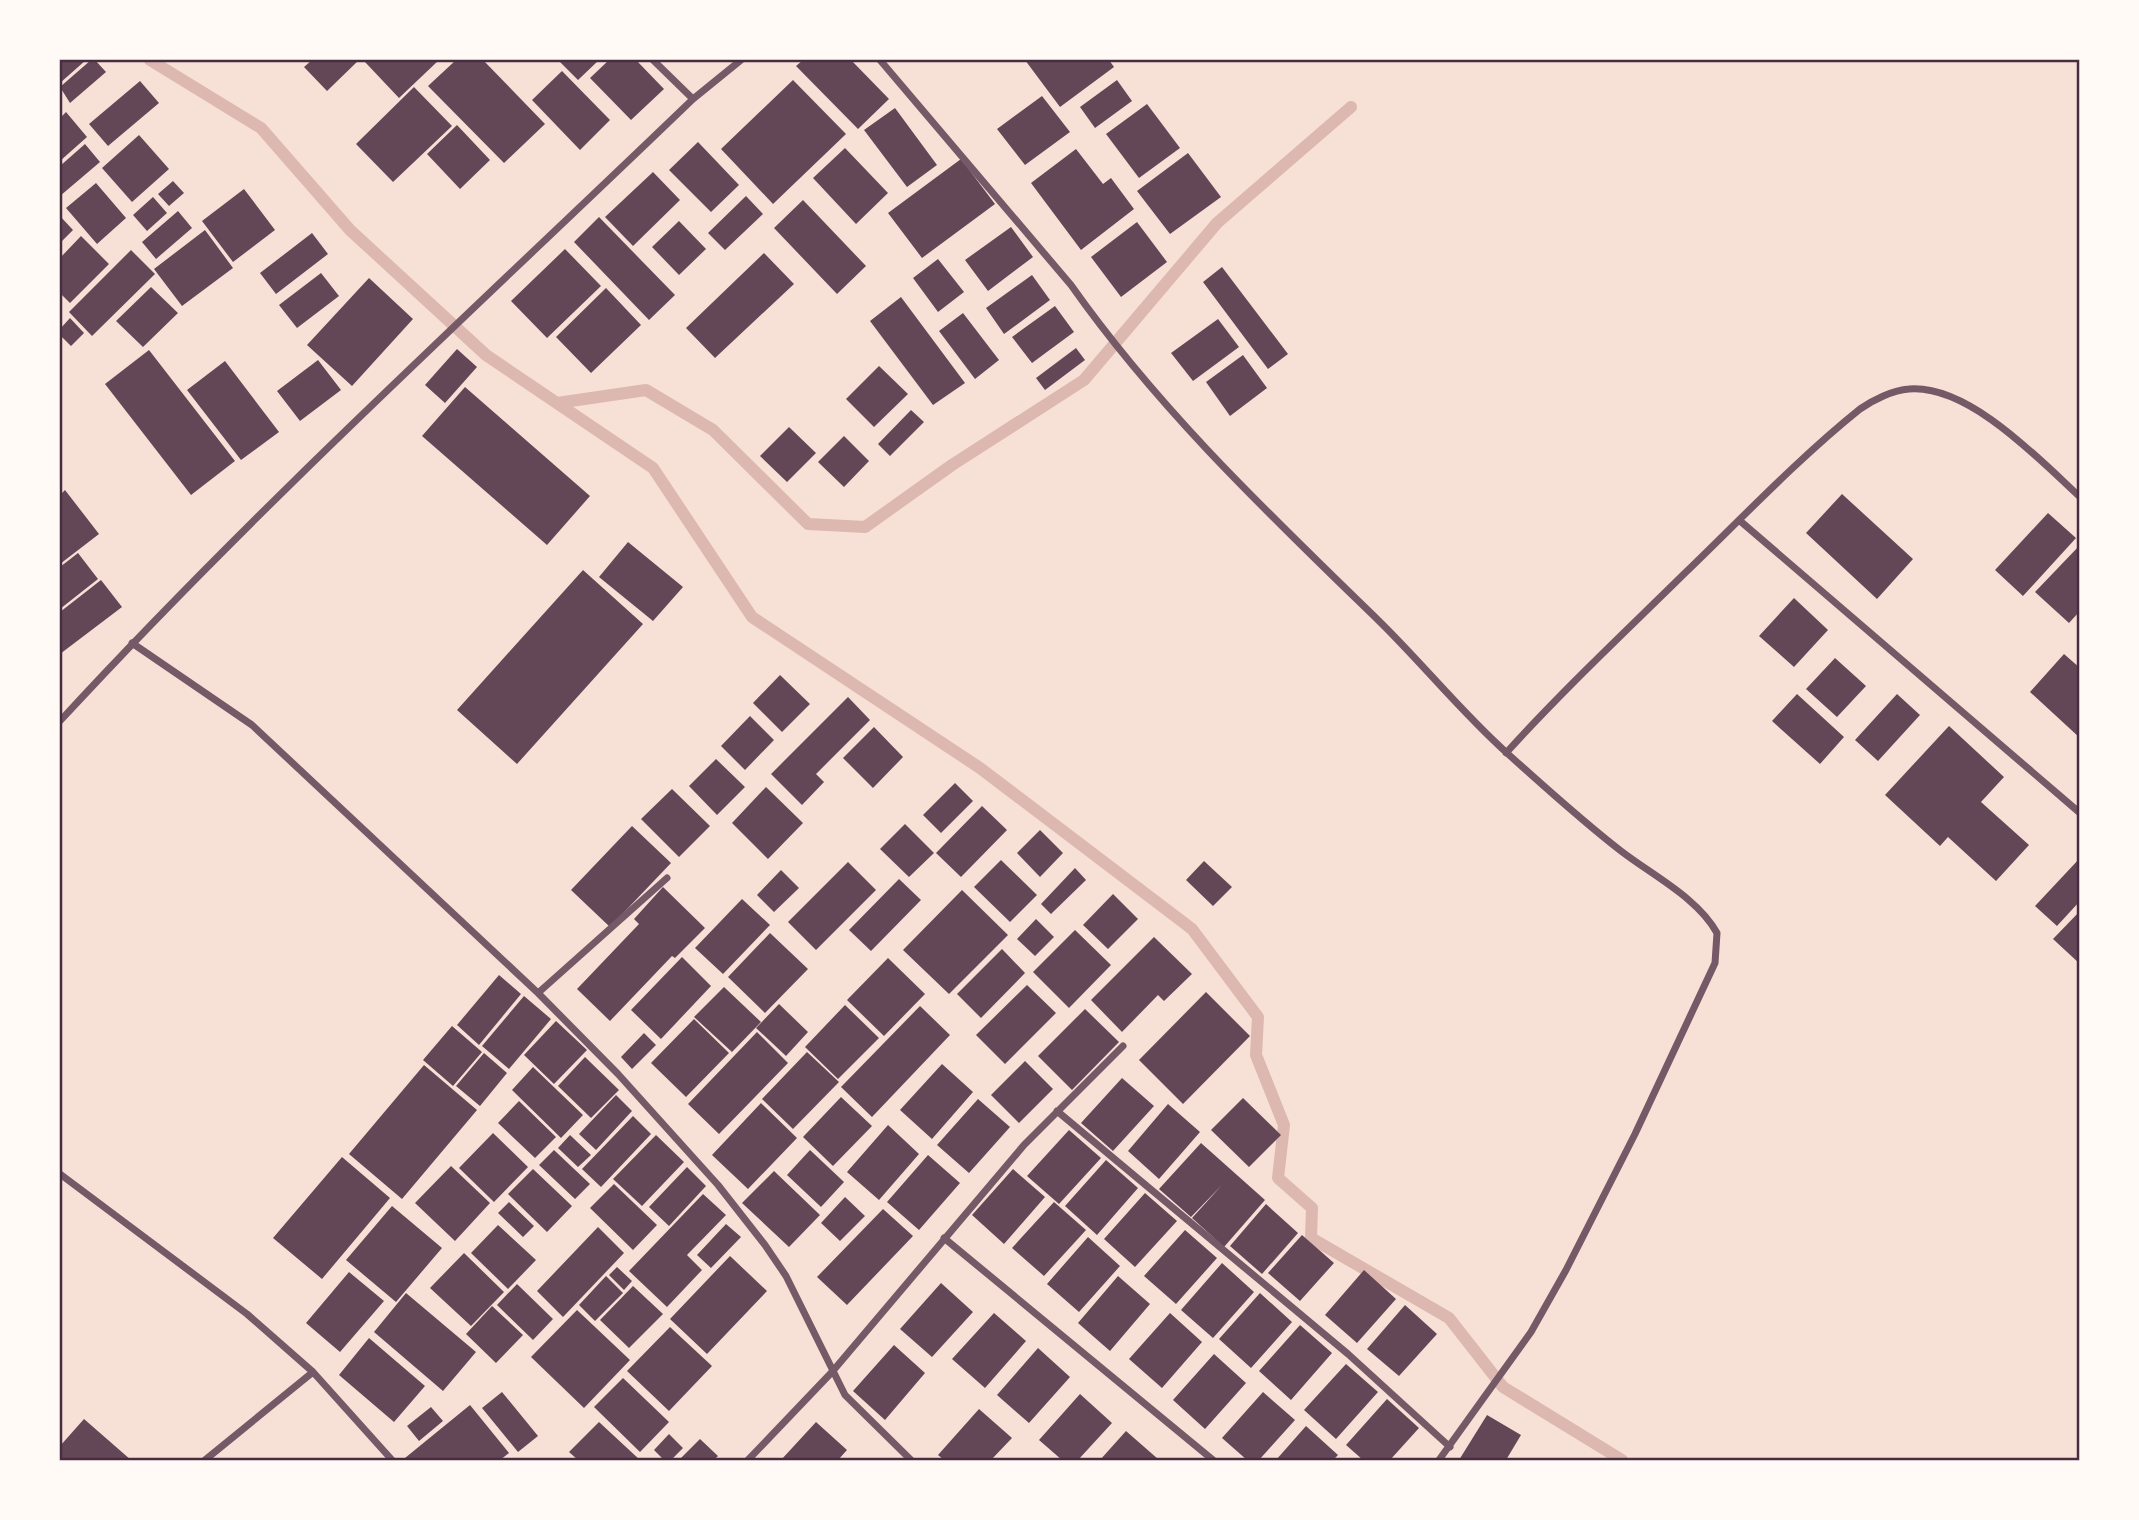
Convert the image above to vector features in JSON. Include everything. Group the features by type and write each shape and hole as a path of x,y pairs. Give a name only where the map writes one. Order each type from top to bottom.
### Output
{"street":[{"path":"653,60 693,99"},
{"path":"60,722 132,643 410,370 693,99 741,60"},
{"path":"880,60 1071,285 1097,323 1252,498 1385,628 1506,752 1618,849 1712,923 1718,940 1715,963 1635,1134 1531,1332 1439,1461"},
{"path":"1506,752 1739,520 1862,408 1889,394 1908,389 1930,390 1989,417 2080,497"},
{"path":"1739,520 2080,813"},
{"path":"132,643 253,725 538,992 618,1074 741,1214 786,1276 845,1395 911,1461"},
{"path":"538,992 667,878"},
{"path":"748,1461 832,1371 1024,1144 1123,1046"},
{"path":"1057,1111 1348,1354 1450,1447"},
{"path":"60,1174 247,1314 313,1372 392,1461"},
{"path":"944,1238 1213,1461"},
{"path":"205,1461 313,1372"}],"building":[{"path":"60,60 86,60 60,83"},
{"path":"91,60 95,60 106,72 70,103 60,87"},
{"path":"312,60 359,60 327,91 304,67"},
{"path":"439,60 399,98 365,62"},
{"path":"456,60 483,60 545,124 504,163 428,86"},
{"path":"558,60 599,60 578,80"},
{"path":"609,60 636,60 664,89 631,120 590,78"},
{"path":"803,60 851,60 889,99 858,129 796,66"},
{"path":"1025,60 1109,60 1114,67 1060,107"},
{"path":"562,71 610,120 580,150 532,100"},
{"path":"793,80 846,134 773,204 721,149"},
{"path":"1117,80 1132,101 1095,128 1080,107"},
{"path":"140,81 159,103 108,146 89,124"},
{"path":"414,87 452,126 393,182 356,144"},
{"path":"1042,96 1070,132 1025,165 997,129"},
{"path":"1147,104 1180,148 1139,178 1106,134"},
{"path":"895,108 937,165 907,187 864,130"},
{"path":"66,112 87,137 60,161 60,118"},
{"path":"457,125 490,160 460,189 427,154"},
{"path":"139,135 169,169 132,202 102,168"},
{"path":"698,142 739,185 711,212 669,170"},
{"path":"85,144 100,162 60,196 60,166"},
{"path":"845,148 888,193 856,224 813,178"},
{"path":"1076,149 1103,184 1111,178 1134,209 1081,250 1031,183"},
{"path":"1188,153 1221,197 1170,234 1137,191"},
{"path":"961,159 995,204 922,258 888,213"},
{"path":"653,172 680,200 633,246 605,217"},
{"path":"173,181 184,193 169,206 158,194"},
{"path":"96,183 126,218 97,244 66,208"},
{"path":"244,189 275,230 233,262 202,221"},
{"path":"746,196 763,214 725,250 708,233"},
{"path":"153,197 167,213 147,231 133,215"},
{"path":"803,200 866,266 837,294 774,228"},
{"path":"178,211 192,228 156,259 142,242"},
{"path":"60,216 73,230 60,243"},
{"path":"599,217 675,295 649,320 574,242"},
{"path":"679,221 706,249 679,275 652,247"},
{"path":"1137,222 1167,262 1121,297 1091,257"},
{"path":"1011,227 1033,257 988,291 965,260"},
{"path":"205,230 233,268 182,306 154,269"},
{"path":"312,233 328,254 276,294 260,273"},
{"path":"81,236 109,264 70,303 60,293 60,258"},
{"path":"565,249 601,286 547,338 511,301"},
{"path":"131,250 155,274 92,336 69,312"},
{"path":"764,253 794,284 715,358 686,328"},
{"path":"938,259 964,292 938,312 913,278"},
{"path":"1222,267 1288,354 1268,369 1203,282"},
{"path":"321,273 339,296 297,328 279,305"},
{"path":"1032,275 1050,300 1004,334 986,308"},
{"path":"369,278 413,319 352,386 307,345"},
{"path":"151,287 178,313 143,347 116,321"},
{"path":"606,288 641,325 591,373 556,337"},
{"path":"901,297 965,383 933,405 870,321"},
{"path":"1055,306 1074,332 1032,363 1012,337"},
{"path":"963,313 999,360 975,379 939,331"},
{"path":"70,318 84,333 71,346 60,335 60,329"},
{"path":"1218,319 1239,347 1193,381 1171,353"},
{"path":"1076,348 1085,360 1045,390 1036,378"},
{"path":"457,349 477,367 445,403 425,385"},
{"path":"149,350 235,461 191,495 105,384"},
{"path":"1243,355 1267,388 1230,416 1206,382"},
{"path":"318,360 341,390 300,421 277,391"},
{"path":"225,361 279,432 241,460 187,390"},
{"path":"879,366 908,394 874,427 846,399"},
{"path":"465,387 590,496 547,545 422,436"},
{"path":"911,410 924,422 890,456 878,444"},
{"path":"789,427 816,453 787,482 760,456"},
{"path":"844,436 869,461 844,487 818,462"},
{"path":"65,490 99,534 60,564 60,495"},
{"path":"1842,494 1913,559 1877,599 1806,533"},
{"path":"2048,513 2076,538 2023,596 1995,570"},
{"path":"628,542 683,587 653,621 599,577"},
{"path":"2080,545 2080,611 2069,623 2035,592"},
{"path":"78,553 98,579 60,609 60,567"},
{"path":"583,570 643,624 517,764 457,710"},
{"path":"101,580 122,607 60,654 60,612"},
{"path":"1794,598 1828,630 1794,667 1759,636"},
{"path":"2064,654 2080,668 2080,738 2030,692"},
{"path":"1835,658 1866,686 1837,717 1806,689"},
{"path":"780,675 810,704 782,732 753,703"},
{"path":"1797,694 1844,737 1820,764 1772,721"},
{"path":"1897,694 1920,715 1878,761 1855,740"},
{"path":"848,697 870,720 816,774 824,782 802,805 771,774"},
{"path":"750,716 774,740 745,770 721,746"},
{"path":"1949,726 2004,777 1981,802 2029,845 1996,881 1948,837 1940,846 1885,795"},
{"path":"874,727 903,757 873,788 843,758"},
{"path":"716,759 745,787 717,815 689,786"},
{"path":"955,783 973,801 941,833 923,815"},
{"path":"766,787 803,823 768,859 732,823"},
{"path":"672,789 710,826 679,857 641,819"},
{"path":"982,806 1007,830 961,877 936,853"},
{"path":"905,824 934,853 909,877 880,849"},
{"path":"632,826 671,863 610,927 571,890"},
{"path":"1040,830 1063,853 1040,877 1017,853"},
{"path":"2080,858 2080,901 2057,926 2035,906"},
{"path":"1001,860 1037,895 1010,922 974,887"},
{"path":"1204,861 1232,887 1213,906 1186,880"},
{"path":"848,862 876,890 816,950 788,922"},
{"path":"1075,868 1086,880 1051,914 1041,904"},
{"path":"781,870 799,888 774,912 757,895"},
{"path":"899,879 921,900 871,951 849,930"},
{"path":"663,887 705,928 675,958 672,956 610,1021 577,989 639,924 634,919"},
{"path":"962,890 1008,935 949,994 903,950"},
{"path":"1113,894 1138,919 1108,949 1083,925"},
{"path":"742,899 770,925 723,974 695,948"},
{"path":"2080,911 2080,964 2053,939"},
{"path":"1036,919 1054,937 1035,956 1017,939"},
{"path":"1075,930 1111,965 1069,1008 1033,972"},
{"path":"770,933 808,969 765,1013 728,977"},
{"path":"1154,937 1192,974 1164,1001 1158,995 1122,1032 1091,1000"},
{"path":"1002,949 1025,973 981,1018 957,994"},
{"path":"682,957 711,986 661,1039 631,1010"},
{"path":"888,958 925,994 884,1036 847,1000"},
{"path":"499,975 521,994 479,1045 457,1025"},
{"path":"1027,985 1056,1013 1005,1064 976,1035"},
{"path":"724,987 761,1022 732,1052 694,1017"},
{"path":"1206,992 1250,1036 1183,1104 1139,1060"},
{"path":"524,996 551,1019 509,1069 482,1046"},
{"path":"779,1004 808,1032 786,1056 756,1028"},
{"path":"845,1005 879,1038 838,1079 805,1047"},
{"path":"920,1006 950,1035 872,1117 841,1087"},
{"path":"1085,1009 1119,1042 1072,1090 1038,1056"},
{"path":"694,1019 729,1053 686,1097 651,1063"},
{"path":"556,1021 587,1050 554,1084 524,1055"},
{"path":"452,1026 482,1052 453,1086 423,1060"},
{"path":"757,1032 788,1063 719,1134 688,1104"},
{"path":"644,1033 656,1045 632,1069 621,1057"},
{"path":"807,1052 839,1082 793,1129 762,1099"},
{"path":"484,1053 507,1073 480,1106 456,1086"},
{"path":"585,1057 619,1090 591,1118 558,1086"},
{"path":"1025,1061 1053,1089 1019,1123 991,1095"},
{"path":"942,1064 973,1092 932,1139 900,1110"},
{"path":"424,1065 477,1110 402,1199 349,1154"},
{"path":"533,1067 583,1115 561,1138 512,1090"},
{"path":"1122,1078 1154,1106 1113,1151 1081,1123"},
{"path":"616,1095 632,1111 596,1150 579,1134"},
{"path":"841,1097 872,1126 833,1166 803,1137"},
{"path":"1243,1098 1281,1135 1249,1167 1211,1130"},
{"path":"978,1099 1010,1127 969,1173 937,1145"},
{"path":"519,1101 556,1137 535,1158 498,1123"},
{"path":"761,1103 797,1138 748,1189 712,1155"},
{"path":"1168,1104 1200,1132 1159,1179 1128,1151"},
{"path":"633,1116 651,1134 601,1187 582,1169"},
{"path":"888,1125 919,1154 879,1200 847,1172"},
{"path":"1069,1130 1101,1158 1059,1204 1027,1176"},
{"path":"493,1133 528,1167 494,1202 459,1168"},
{"path":"570,1135 591,1155 578,1167 558,1148"},
{"path":"656,1135 684,1162 642,1206 613,1179"},
{"path":"1201,1143 1265,1200 1224,1247 1192,1218 1222,1185 1191,1217 1159,1189"},
{"path":"554,1150 590,1184 575,1199 539,1165"},
{"path":"810,1150 844,1182 821,1207 787,1175"},
{"path":"928,1155 960,1183 919,1230 887,1202"},
{"path":"342,1157 390,1198 322,1279 273,1238"},
{"path":"1106,1160 1138,1188 1097,1235 1065,1206"},
{"path":"451,1166 490,1203 455,1241 415,1203"},
{"path":"687,1167 706,1186 669,1226 649,1207"},
{"path":"533,1169 572,1206 547,1232 508,1194"},
{"path":"1013,1169 1045,1197 1004,1244 972,1215"},
{"path":"774,1171 820,1215 789,1247 742,1203"},
{"path":"614,1184 657,1225 633,1250 590,1208"},
{"path":"1145,1193 1177,1221 1135,1267 1104,1239"},
{"path":"703,1194 726,1215 687,1255 702,1270 667,1307 629,1271"},
{"path":"845,1197 865,1216 840,1241 821,1223"},
{"path":"509,1202 534,1226 523,1237 498,1213"},
{"path":"1054,1202 1086,1230 1044,1276 1012,1248"},
{"path":"1266,1204 1298,1233 1262,1274 1230,1246"},
{"path":"392,1206 442,1248 396,1302 346,1260"},
{"path":"883,1209 913,1236 847,1305 817,1277"},
{"path":"726,1224 741,1237 711,1268 697,1255"},
{"path":"498,1225 536,1260 508,1289 471,1253"},
{"path":"598,1227 624,1253 563,1317 537,1291"},
{"path":"1185,1230 1217,1258 1176,1304 1144,1276"},
{"path":"1302,1235 1334,1263 1300,1301 1268,1273"},
{"path":"1088,1237 1120,1266 1079,1312 1047,1284"},
{"path":"464,1253 504,1292 471,1326 430,1288"},
{"path":"730,1256 767,1291 707,1354 670,1319"},
{"path":"1222,1263 1254,1292 1213,1338 1181,1310"},
{"path":"617,1267 632,1281 624,1290 609,1275"},
{"path":"1364,1270 1396,1299 1357,1343 1325,1315"},
{"path":"349,1272 384,1301 340,1352 306,1323"},
{"path":"606,1276 623,1293 595,1321 579,1305"},
{"path":"1118,1276 1150,1304 1110,1351 1078,1323"},
{"path":"941,1283 973,1312 932,1357 900,1329"},
{"path":"517,1284 553,1319 533,1340 497,1305"},
{"path":"633,1286 663,1314 629,1348 600,1320"},
{"path":"406,1293 476,1352 443,1391 374,1332"},
{"path":"1260,1293 1292,1322 1251,1368 1219,1339"},
{"path":"1405,1305 1437,1334 1399,1376 1367,1349"},
{"path":"492,1306 523,1335 496,1363 466,1334"},
{"path":"577,1310 630,1360 584,1408 531,1357"},
{"path":"994,1313 1026,1341 985,1388 952,1359"},
{"path":"1170,1313 1202,1342 1162,1388 1129,1359"},
{"path":"1300,1325 1332,1353 1291,1400 1259,1371"},
{"path":"670,1327 712,1366 669,1411 627,1371"},
{"path":"369,1338 425,1386 394,1422 339,1375"},
{"path":"894,1345 925,1373 885,1420 853,1391"},
{"path":"1038,1348 1070,1377 1029,1423 997,1395"},
{"path":"1214,1354 1246,1383 1205,1429 1173,1400"},
{"path":"1346,1364 1378,1392 1336,1439 1304,1410"},
{"path":"623,1378 669,1422 640,1452 594,1407"},
{"path":"502,1392 538,1436 518,1452 482,1408"},
{"path":"1263,1392 1295,1420 1259,1460 1247,1460 1222,1438"},
{"path":"1080,1394 1112,1423 1078,1460 1062,1460 1039,1440"},
{"path":"1387,1399 1419,1428 1390,1460 1363,1460 1346,1445"},
{"path":"470,1405 509,1453 500,1460 405,1458"},
{"path":"431,1407 443,1421 419,1441 407,1426"},
{"path":"979,1409 1012,1438 991,1460 944,1460 938,1455"},
{"path":"1487,1415 1521,1435 1506,1460 1459,1460"},
{"path":"84,1419 131,1460 60,1460 60,1446"},
{"path":"599,1422 640,1460 578,1460 569,1452"},
{"path":"816,1422 847,1450 838,1460 781,1460"},
{"path":"1306,1426 1338,1455 1333,1460 1276,1460"},
{"path":"1126,1431 1158,1459 1100,1460"},
{"path":"669,1434 683,1448 671,1460 664,1460 654,1450"},
{"path":"700,1439 718,1456 714,1460 679,1460"}],"waterway":[{"path":"150,60 261,128 350,230 486,355 653,468 752,617 980,768 1192,929 1258,1017 1256,1055 1284,1125 1278,1178 1312,1208 1311,1238 1449,1318 1503,1387 1622,1460"},
{"path":"557,403 646,390 713,430 808,524 865,527 952,465 1084,380 1217,223 1351,107"}]}
